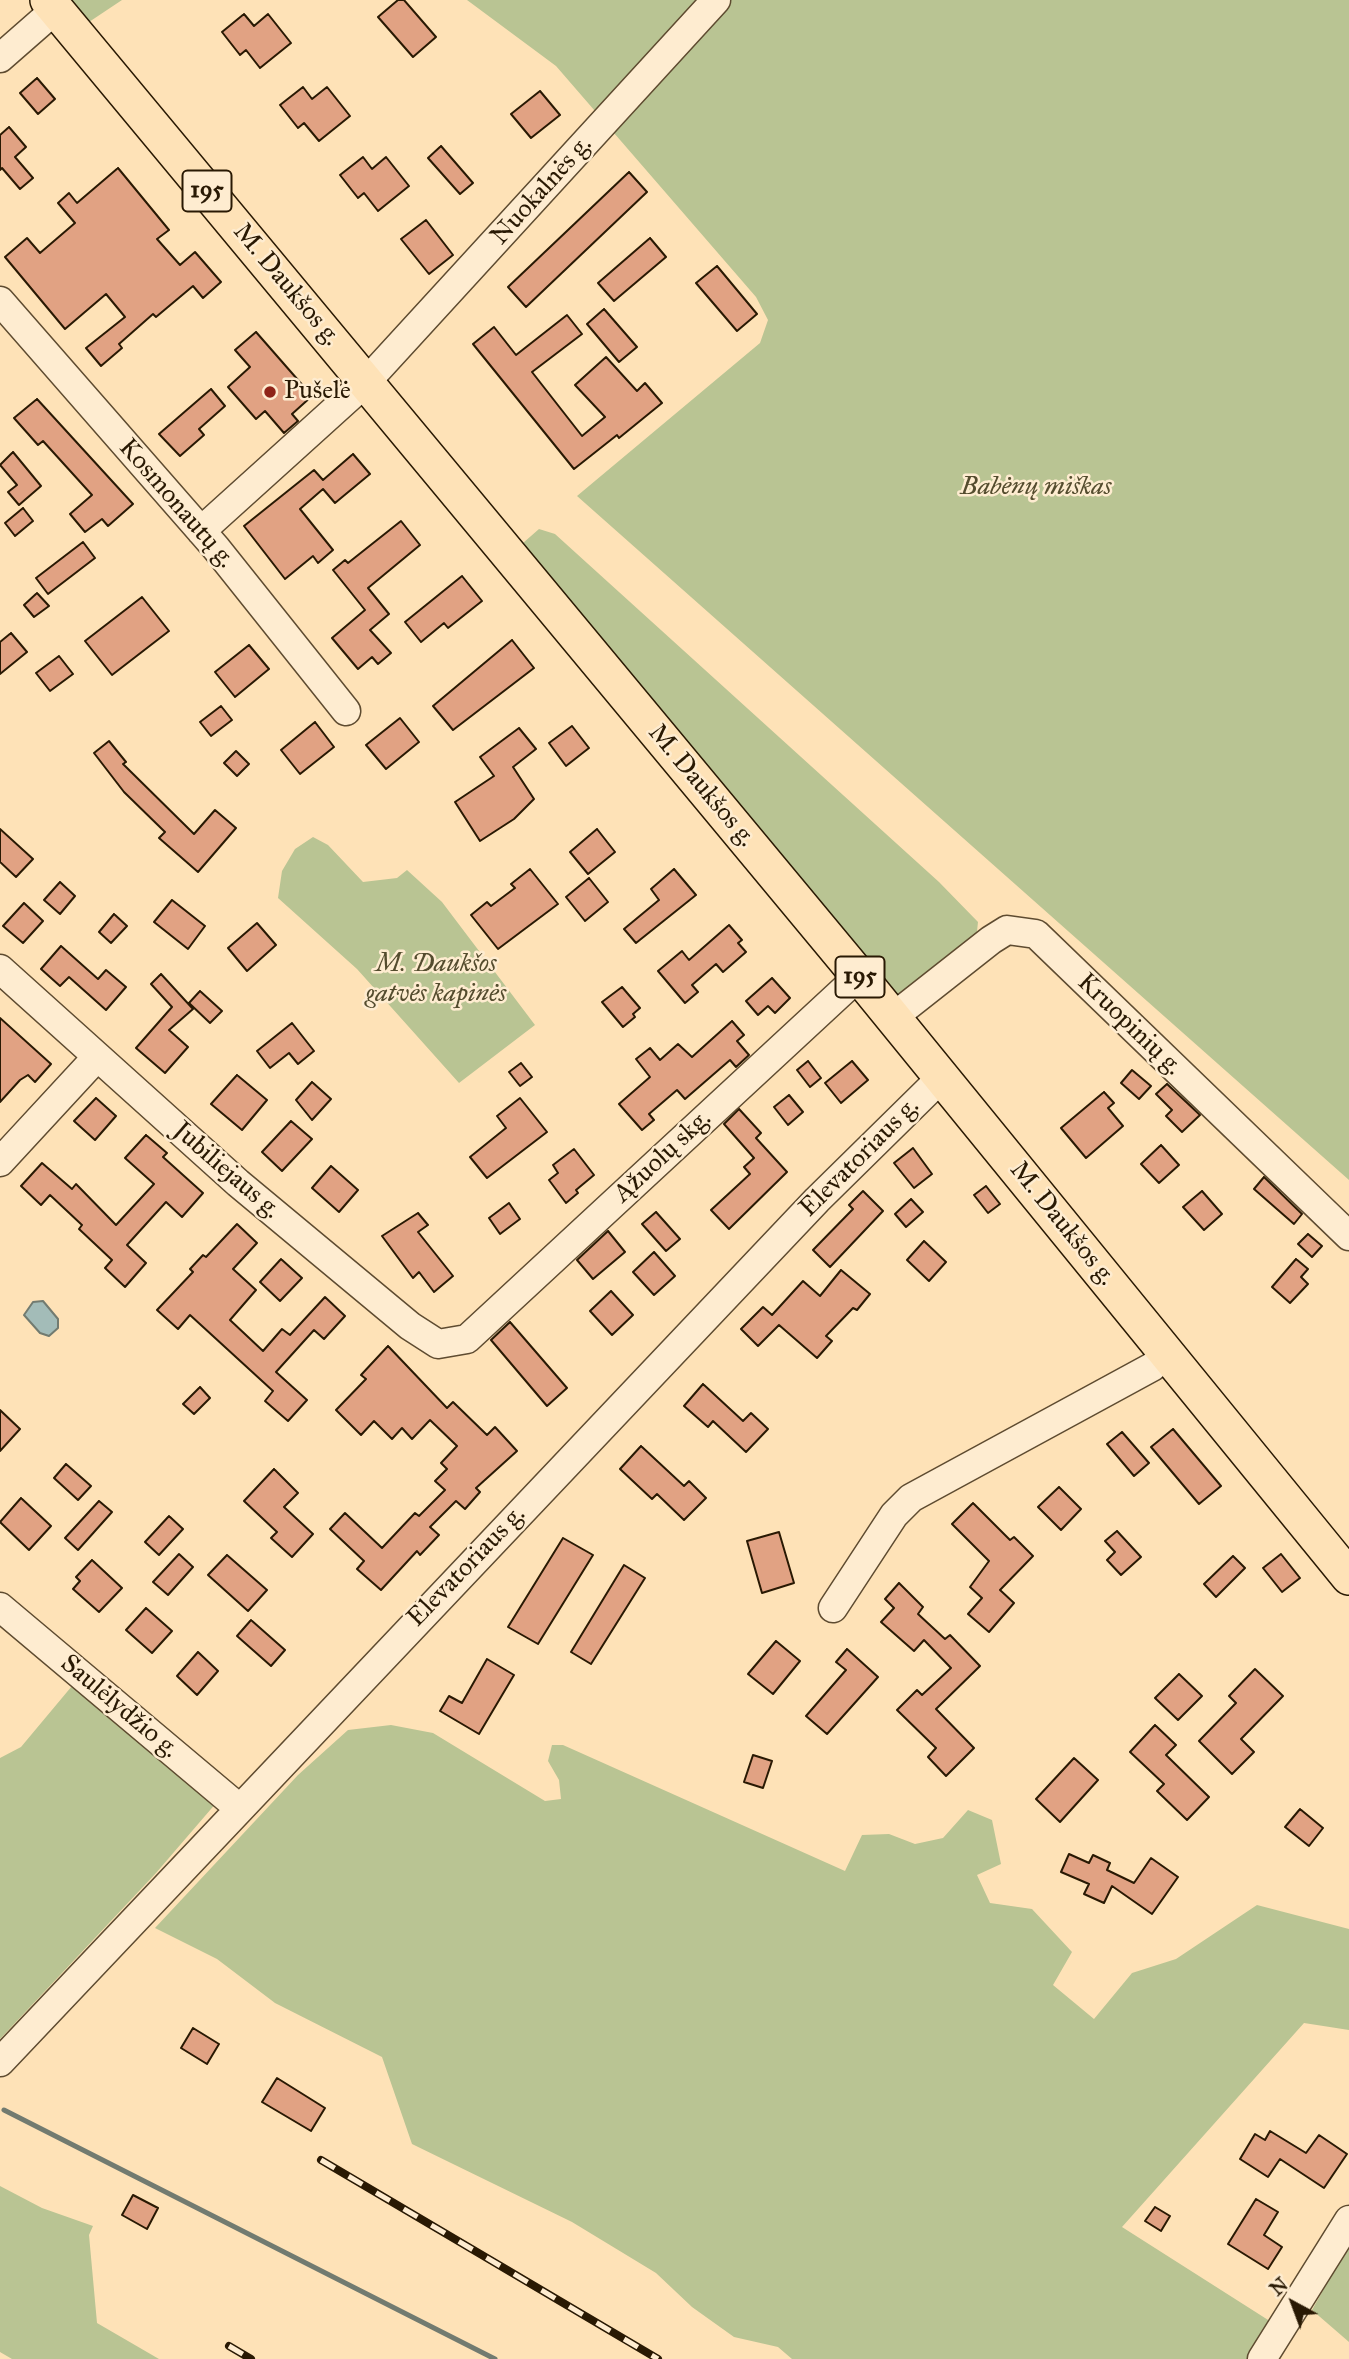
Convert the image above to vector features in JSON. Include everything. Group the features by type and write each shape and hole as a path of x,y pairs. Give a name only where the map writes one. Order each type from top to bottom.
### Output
{"main road":[{"name":"M. Daukšos g.","path":"52,5 859,976 1349,1577"}],"street":[{"name":"Nuokalnės g.","path":"201,531 367,381 716,0"},
{"path":"0,58 52,5"},
{"name":"Kosmonautų g.","path":"0,301 201,531 346,711"},
{"name":"Kruopinių g.","path":"892,1018 1007,930 1036,934 1349,1236"},
{"name":"Jubiliejaus g.","path":"0,969 238,1183 410,1326 438,1345 467,1339"},
{"name":"Ąžuolų skg.","path":"467,1339 859,976"},
{"path":"0,1161 97,1056"},
{"name":"Elevatoriaus g.","path":"0,2062 817,1200 942,1078"},
{"path":"833,1608 894,1515 911,1498 1152,1367 1167,1354"},
{"name":"Saulėlydžio g.","path":"0,1607 239,1808"},
{"path":"1262,2359 1349,2220"}],"green space":[{"path":"70,0 122,0 89,22"},
{"name":"Babėnų miškas","path":"467,0 1349,0 1349,1180 577,496 760,343 768,320 756,297 556,66"},
{"path":"539,529 555,534 939,882 978,922 976,941 902,1003 523,543"},
{"name":"M. Daukšos gatvės kapinės","path":"313,837 328,845 363,882 397,878 407,870 442,902 535,1025 459,1083 357,969 278,898 282,871 295,849"},
{"path":"77,1680 217,1802 156,1873 0,2039 0,1758 21,1747"},
{"path":"391,1725 433,1733 545,1801 561,1799 559,1780 548,1761 552,1745 563,1745 845,1871 862,1835 889,1834 915,1844 943,1838 968,1810 992,1820 1001,1864 977,1875 990,1903 1032,1909 1072,1952 1053,1985 1094,2019 1132,1973 1176,1959 1257,1905 1349,1929 1349,2030 1304,2023 1122,2227 1276,2325 1253,2359 792,2359 778,2347 734,2337 692,2307 656,2273 572,2222 412,2144 382,2057 275,2003 217,1959 155,1928 298,1775 348,1730"},
{"path":"0,2186 42,2208 93,2226 89,2235 97,2323 159,2359 12,2359 0,2352"},
{"path":"1349,2244 1349,2342 1312,2310"}],"water":[{"path":"43,1301 58,1319 58,1328 49,1336 40,1333 24,1315 33,1302"}],"building":[{"path":"398,0 404,0 436,37 413,57 378,17"},
{"path":"244,14 254,26 268,14 291,43 260,68 246,50 240,55 222,32"},
{"path":"37,78 55,99 38,114 20,93"},
{"path":"303,87 312,99 327,87 350,116 319,141 304,123 298,128 280,105"},
{"path":"540,91 560,115 531,138 511,114"},
{"path":"9,127 26,147 15,157 33,178 20,189 2,168 0,170 0,135"},
{"path":"441,146 473,183 460,194 428,158"},
{"path":"363,157 372,169 386,157 409,186 378,211 364,193 358,198 340,175"},
{"path":"118,168 169,230 157,239 180,265 195,252 221,282 203,298 193,286 156,317 153,314 119,344 122,348 101,366 86,348 125,317 106,294 65,329 5,257 27,238 40,253 75,223 58,203 69,193 77,203"},
{"path":"629,172 647,192 526,307 508,287"},
{"path":"426,220 453,255 429,274 401,239"},
{"path":"650,238 666,257 614,301 598,283"},
{"path":"717,266 757,314 737,331 696,283"},
{"path":"604,309 637,347 619,362 587,324"},
{"path":"567,315 582,334 532,372 582,436 605,417 575,385 606,357 637,391 645,383 662,403 619,438 617,435 574,469 473,344 494,327 516,355"},
{"name":"Pušelė","path":"256,332 312,396 292,414 298,421 284,433 265,411 256,419 228,387 250,367 235,350"},
{"path":"211,389 225,406 199,429 204,435 180,456 159,434"},
{"path":"37,399 133,504 108,526 102,519 85,532 70,514 92,495 43,441 38,445 14,418"},
{"path":"13,452 41,486 19,505 8,492 17,485 0,465"},
{"path":"353,454 370,474 335,503 323,489 300,509 333,550 318,563 313,556 285,579 244,526 314,470 323,480"},
{"path":"23,508 33,521 15,536 5,523"},
{"path":"401,521 420,545 368,588 389,614 370,630 391,653 378,664 372,657 358,669 332,638 365,610 333,570 345,560 348,563"},
{"path":"83,542 95,558 48,594 36,578"},
{"path":"462,576 482,601 448,628 444,623 421,642 405,622"},
{"path":"37,593 49,606 34,617 24,605"},
{"path":"142,597 169,631 112,675 85,641"},
{"path":"11,633 27,652 0,674 0,642"},
{"path":"512,640 534,668 453,730 433,706"},
{"path":"249,645 269,669 235,697 215,672"},
{"path":"59,656 73,674 50,691 36,673"},
{"path":"221,706 232,720 211,736 200,722"},
{"path":"400,718 419,742 386,769 366,745"},
{"path":"315,722 334,747 300,774 281,750"},
{"path":"572,726 589,748 566,766 549,743"},
{"path":"519,728 536,749 513,767 534,799 514,819 480,841 455,802 494,776 480,757"},
{"path":"109,741 126,762 123,764 194,834 215,810 236,828 198,872 159,838 165,832 124,792 94,753"},
{"path":"236,751 249,764 237,776 224,763"},
{"path":"0,829 33,859 16,877 0,862"},
{"path":"597,829 615,852 588,874 570,852"},
{"path":"530,869 558,904 498,949 471,915 487,902 491,906 515,888 511,884"},
{"path":"674,869 696,895 636,943 624,929 659,900 651,889"},
{"path":"589,878 608,902 585,921 566,897"},
{"path":"60,882 75,896 60,914 44,900"},
{"path":"172,900 205,926 188,949 154,922"},
{"path":"24,903 43,921 23,943 3,926"},
{"path":"114,914 127,926 111,943 99,932"},
{"path":"257,923 276,945 247,971 228,948"},
{"path":"729,925 742,940 738,943 746,952 723,972 716,964 692,985 698,992 685,1003 658,971 682,951 689,960"},
{"path":"61,946 98,979 106,970 126,987 106,1010 69,977 60,986 41,969"},
{"path":"161,974 193,1009 169,1030 188,1047 165,1073 136,1048 172,1007 151,984"},
{"path":"772,978 790,998 775,1013 768,1006 758,1015 746,1001"},
{"path":"622,987 640,1008 633,1014 635,1017 623,1027 602,1002"},
{"path":"200,991 222,1011 210,1023 189,1003"},
{"path":"0,1018 51,1064 35,1082 28,1075 20,1080 0,1102"},
{"path":"732,1021 744,1035 737,1041 749,1055 736,1067 730,1060 685,1099 677,1090 649,1114 654,1120 642,1130 619,1104 650,1077 636,1059 650,1048 660,1060 678,1044 692,1057"},
{"path":"292,1023 314,1051 298,1064 289,1053 270,1068 257,1051"},
{"path":"808,1061 821,1078 810,1087 797,1070"},
{"path":"852,1061 868,1080 841,1103 825,1083"},
{"path":"521,1063 532,1077 520,1086 509,1072"},
{"path":"1132,1070 1151,1086 1139,1099 1121,1083"},
{"path":"237,1075 267,1100 242,1130 211,1104"},
{"path":"312,1082 331,1099 312,1120 296,1100"},
{"path":"1167,1084 1200,1115 1182,1132 1166,1116 1172,1110 1156,1094"},
{"path":"1104,1092 1114,1103 1108,1108 1123,1126 1086,1158 1061,1128"},
{"path":"789,1095 803,1112 788,1125 774,1107"},
{"path":"96,1098 116,1116 95,1140 74,1121"},
{"path":"520,1098 547,1132 487,1178 470,1157 506,1128 497,1116"},
{"path":"739,1109 761,1133 756,1138 787,1172 729,1229 711,1210 750,1174 744,1167 754,1158 724,1124"},
{"path":"291,1121 312,1139 282,1171 262,1152"},
{"path":"146,1135 167,1153 163,1157 203,1193 182,1217 166,1202 127,1245 146,1263 125,1287 105,1268 112,1260 79,1229 82,1225 50,1195 41,1205 21,1186 42,1163 72,1189 76,1184 116,1225 154,1184 125,1158"},
{"path":"1161,1145 1179,1165 1159,1183 1141,1164"},
{"path":"913,1148 932,1174 914,1188 894,1163"},
{"path":"574,1149 594,1175 576,1190 578,1193 566,1203 549,1180 558,1173 553,1165"},
{"path":"331,1166 358,1190 339,1212 312,1188"},
{"path":"1264,1177 1302,1214 1294,1224 1254,1189"},
{"path":"986,1186 1000,1204 988,1213 974,1195"},
{"path":"863,1191 883,1211 830,1267 813,1250 853,1209 849,1205"},
{"path":"1202,1191 1222,1214 1204,1230 1183,1207"},
{"path":"911,1199 923,1212 906,1227 895,1214"},
{"path":"509,1203 520,1219 500,1234 489,1218"},
{"path":"656,1212 680,1239 666,1251 642,1224"},
{"path":"418,1213 428,1225 418,1232 453,1276 434,1292 419,1272 413,1278 382,1236"},
{"path":"237,1224 257,1243 233,1269 256,1290 230,1320 263,1351 282,1329 290,1335 325,1297 345,1316 324,1339 314,1330 276,1372 307,1400 288,1421 265,1401 273,1391 190,1315 178,1329 157,1310 193,1272 190,1269 203,1255 206,1257"},
{"path":"608,1231 625,1252 593,1279 577,1260"},
{"path":"1308,1234 1322,1246 1312,1257 1298,1244"},
{"path":"924,1241 946,1262 929,1281 907,1260"},
{"path":"654,1252 675,1276 654,1295 633,1272"},
{"path":"281,1259 302,1278 280,1301 260,1282"},
{"path":"1296,1259 1308,1269 1301,1277 1308,1284 1290,1303 1272,1287"},
{"path":"841,1270 870,1294 857,1310 853,1308 826,1336 832,1341 817,1358 779,1325 758,1346 741,1329 763,1307 772,1315 803,1281 820,1296"},
{"path":"611,1291 633,1315 612,1335 590,1311"},
{"path":"510,1322 567,1388 547,1406 491,1340"},
{"path":"388,1346 447,1408 453,1402 487,1435 495,1427 517,1451 476,1488 480,1492 465,1509 456,1501 430,1527 439,1535 420,1555 417,1551 381,1590 357,1569 364,1561 330,1529 345,1513 382,1548 415,1513 419,1516 445,1490 435,1481 447,1469 441,1463 457,1446 430,1420 412,1439 402,1428 392,1439 374,1421 361,1435 336,1410 366,1379 361,1375"},
{"path":"703,1384 743,1421 751,1413 768,1429 746,1452 713,1421 708,1427 684,1406"},
{"path":"200,1387 210,1398 194,1414 183,1404"},
{"path":"0,1410 20,1429 0,1451"},
{"path":"1173,1429 1221,1486 1199,1504 1151,1447"},
{"path":"1122,1432 1149,1463 1134,1476 1107,1444"},
{"path":"641,1446 684,1486 689,1481 706,1498 684,1520 657,1494 652,1499 620,1469"},
{"path":"66,1464 91,1486 78,1500 54,1478"},
{"path":"274,1469 298,1493 284,1507 313,1534 292,1557 271,1538 277,1532 244,1501"},
{"path":"1059,1487 1081,1509 1061,1530 1038,1507"},
{"path":"21,1498 51,1526 29,1550 0,1522"},
{"path":"99,1501 112,1512 78,1550 65,1538"},
{"path":"973,1503 1010,1540 1014,1537 1033,1556 1000,1590 1014,1603 989,1632 968,1614 982,1598 970,1587 989,1561 952,1524"},
{"path":"169,1516 183,1529 159,1555 145,1542"},
{"path":"1117,1531 1141,1557 1121,1575 1107,1560 1115,1552 1105,1541"},
{"path":"779,1532 794,1583 762,1593 747,1541"},
{"path":"563,1538 593,1555 538,1644 508,1627"},
{"path":"179,1554 193,1567 168,1595 153,1582"},
{"path":"1281,1554 1300,1578 1282,1592 1263,1568"},
{"path":"227,1555 267,1590 248,1611 208,1575"},
{"path":"1233,1556 1245,1568 1216,1597 1204,1584"},
{"path":"92,1560 122,1588 99,1612 73,1589 80,1581 76,1577"},
{"path":"624,1565 645,1578 591,1664 571,1652"},
{"path":"899,1583 923,1607 918,1614 945,1639 950,1635 980,1666 936,1709 974,1748 946,1776 928,1757 936,1748 897,1710 917,1690 922,1695 951,1668 924,1640 914,1651 881,1622 894,1608 885,1599"},
{"path":"146,1608 172,1631 152,1653 126,1630"},
{"path":"251,1620 285,1650 271,1666 237,1636"},
{"path":"776,1641 800,1661 773,1694 748,1674"},
{"path":"847,1649 878,1677 827,1734 806,1716 846,1670 836,1662"},
{"path":"198,1652 218,1671 197,1695 177,1676"},
{"path":"487,1659 514,1675 479,1734 440,1711 449,1696 462,1703"},
{"path":"1255,1669 1283,1696 1241,1739 1254,1752 1232,1774 1199,1741 1236,1703 1229,1696"},
{"path":"1179,1674 1202,1696 1178,1720 1155,1698"},
{"path":"1155,1725 1176,1745 1166,1755 1209,1797 1187,1820 1157,1791 1164,1784 1130,1752"},
{"path":"753,1755 772,1761 763,1788 744,1782"},
{"path":"1074,1758 1098,1780 1060,1822 1036,1799"},
{"path":"1300,1809 1323,1828 1309,1846 1285,1827"},
{"path":"1069,1854 1089,1863 1093,1855 1110,1863 1107,1870 1134,1883 1151,1858 1178,1877 1152,1914 1112,1886 1104,1903 1084,1894 1089,1884 1061,1872"},
{"path":"193,2028 219,2044 207,2064 181,2048"},
{"path":"277,2078 325,2108 311,2131 262,2102"},
{"path":"1270,2131 1306,2153 1319,2135 1347,2154 1324,2188 1280,2159 1268,2177 1240,2159 1255,2134 1265,2140"},
{"path":"133,2195 158,2208 147,2229 122,2215"},
{"path":"1256,2199 1278,2212 1264,2235 1282,2247 1268,2269 1228,2244"},
{"path":"1155,2207 1170,2216 1161,2231 1145,2221"}],"waterway":[{"path":"4,2110 495,2359"}],"railway":[{"path":"321,2160 658,2359"},
{"path":"229,2346 251,2359"}],"place":[{"name":"Pušelė","path":"270,392"}]}
